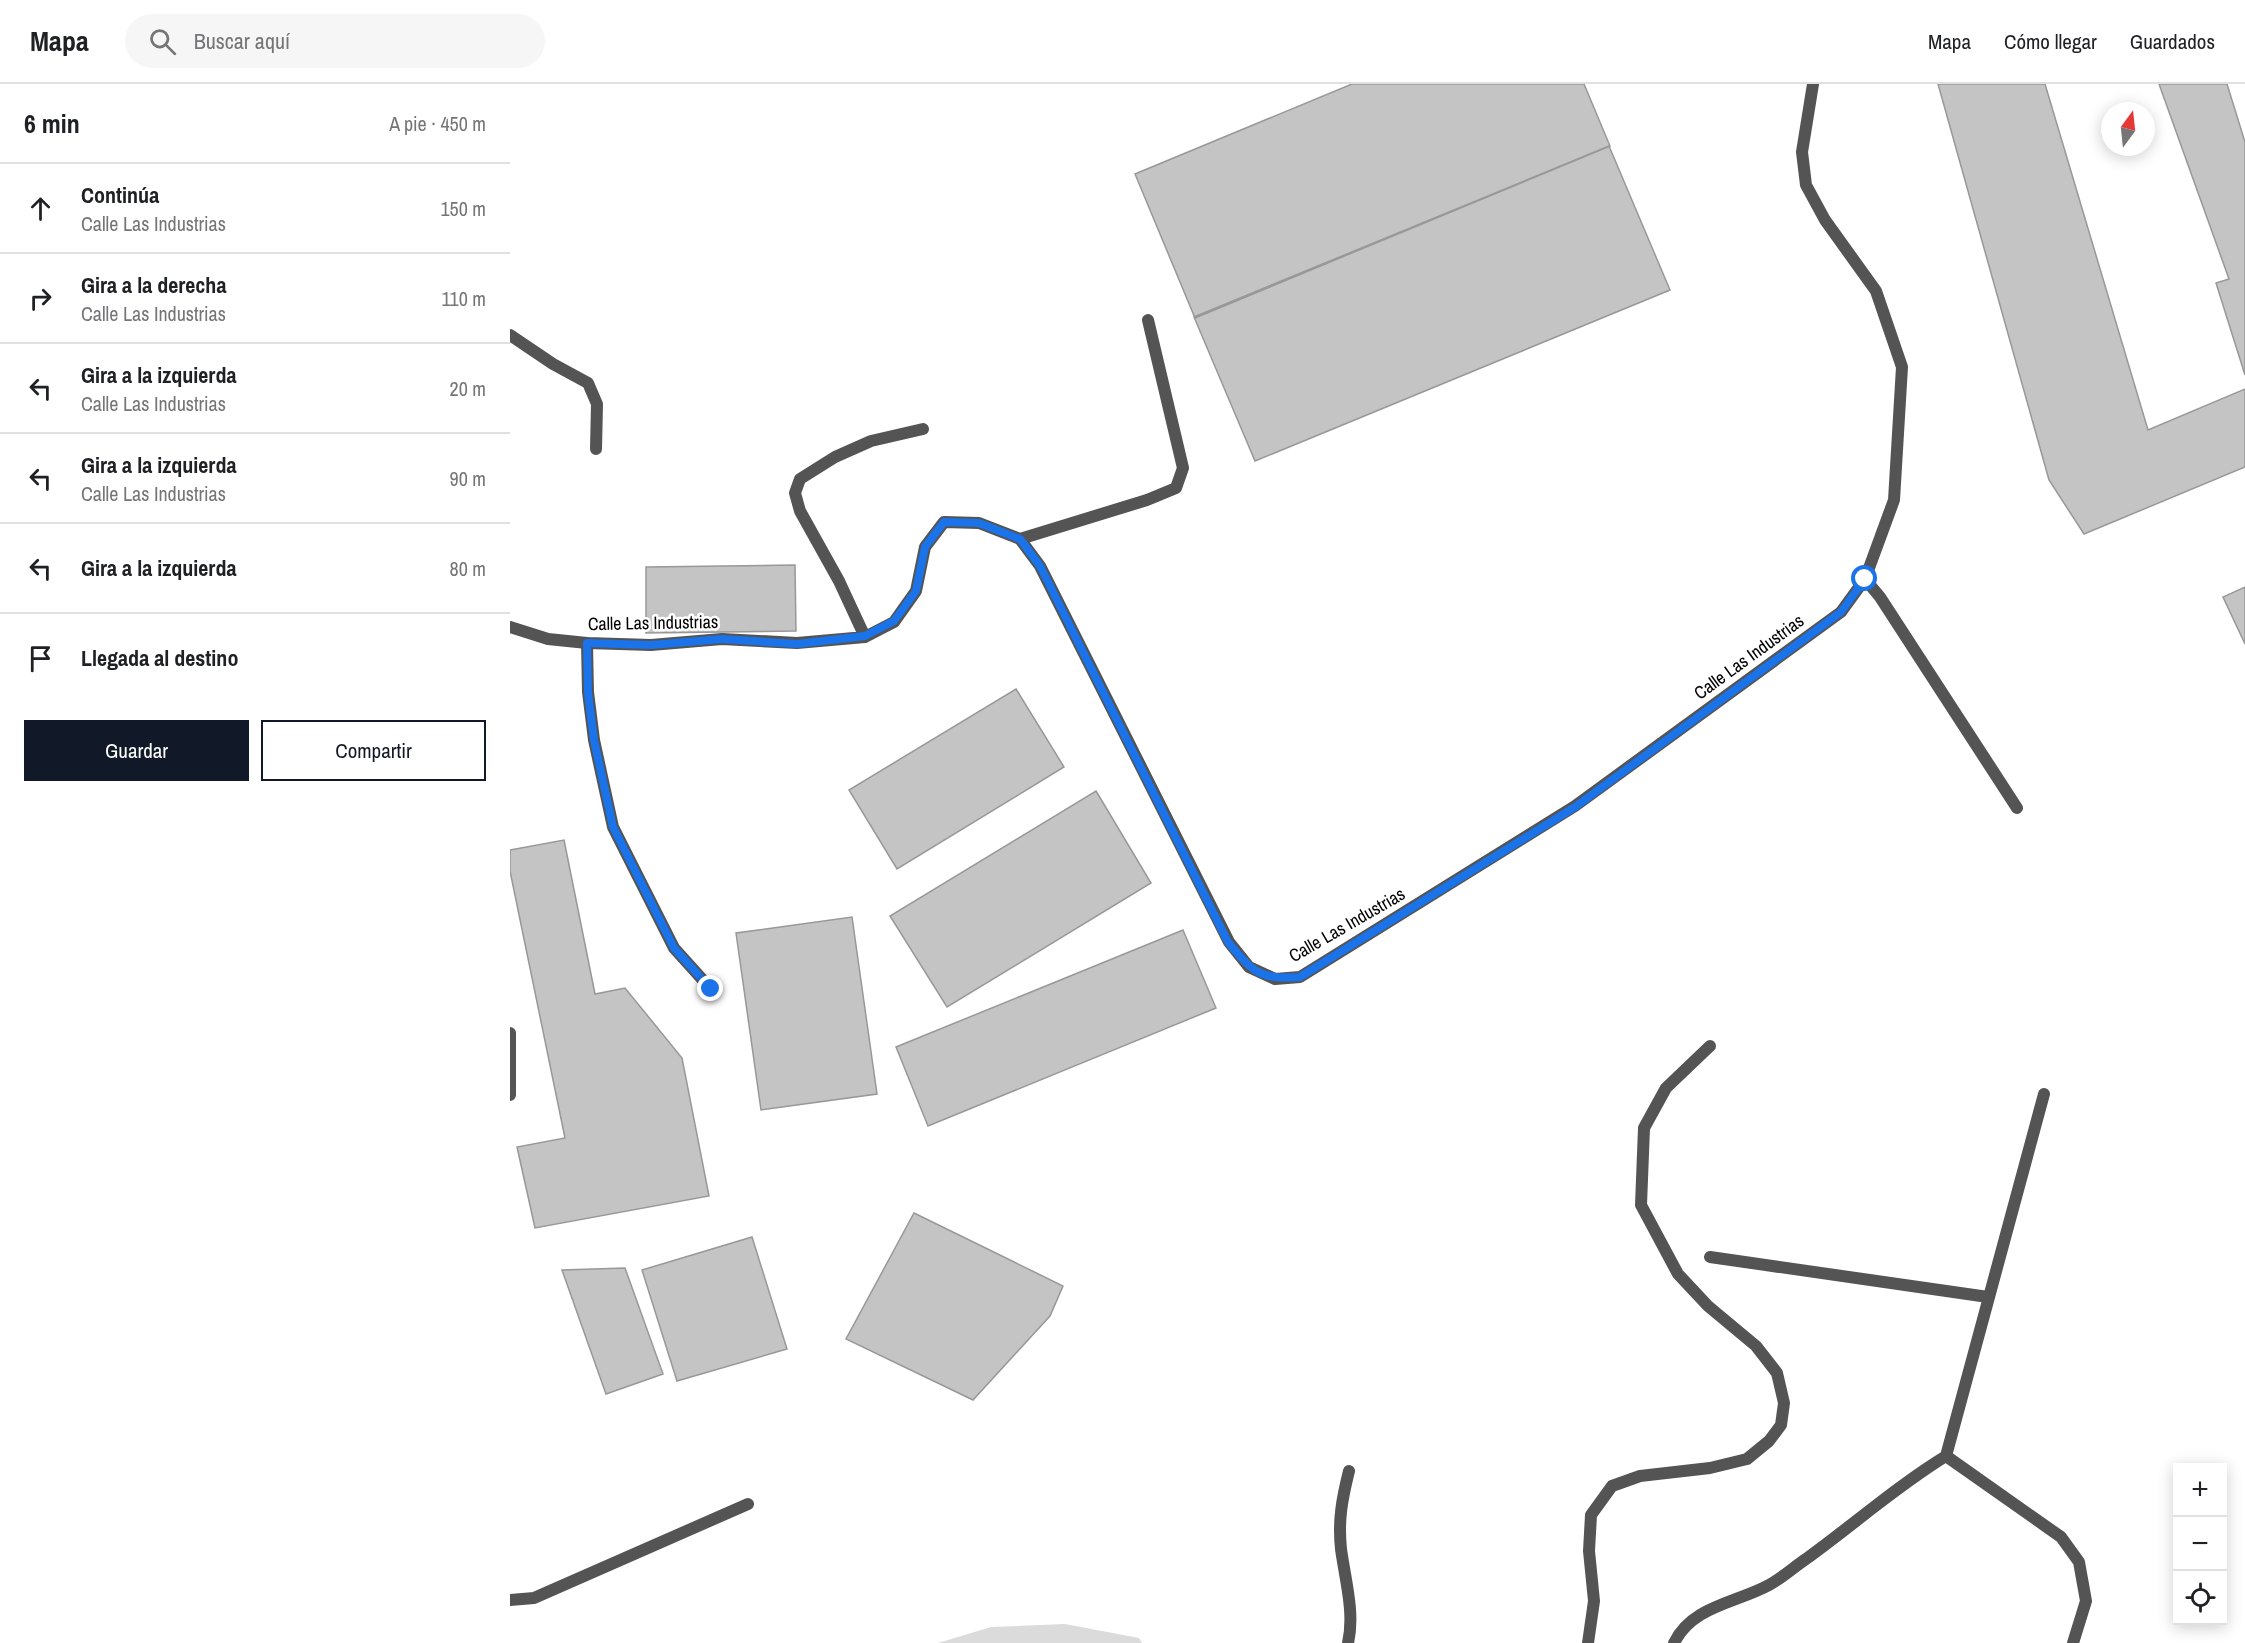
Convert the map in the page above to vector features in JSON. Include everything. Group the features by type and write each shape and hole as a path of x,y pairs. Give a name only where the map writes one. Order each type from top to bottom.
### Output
{"street":[{"name":"Calle Las Industrias","path":"510,627 548,639 651,645 722,639 797,644 865,636 894,621 916,591 925,547 944,522 979,523 1020,539 1040,566 1228,942 1249,967 1275,979 1300,977 1575,807 1841,612 1865,579 1894,500 1902,367 1876,291 1825,220 1806,185 1802,152 1814,84"},
{"path":"1020,539 1147,500 1176,488 1183,468 1148,320"},
{"path":"510,335 588,384 597,404 596,449"},
{"path":"865,636 839,581 800,511 795,493 800,479 836,457 872,441 923,429"},
{"path":"1865,579 1880,597 2017,808"},
{"path":"587,643 588,693 594,740 613,827 674,948 711,989"},
{"path":"510,1033 510,1095"},
{"path":"1588,1643 1594,1601 1589,1551 1591,1515 1612,1486 1640,1476 1710,1468 1747,1459 1769,1441 1781,1425 1784,1403 1777,1372 1756,1346 1708,1306 1678,1274 1641,1205 1644,1128 1666,1088 1710,1046"},
{"path":"1674,1643 1682,1628 1722,1603 1769,1585 1851,1527 1919,1472 1946,1456 2044,1094"},
{"path":"1710,1257 1988,1297"},
{"path":"1946,1456 2061,1537 2079,1562 2086,1601 2073,1643"},
{"path":"1348,1643 1348,1592 1341,1548 1340,1505 1349,1470"},
{"path":"510,1600 534,1598 748,1504"}],"shaded area":[{"path":"1065,1624 1139,1638 1142,1643 938,1643 991,1627"}],"building":[{"path":"1352,84 1584,84 1610,146 1195,318 1135,174"},
{"path":"1938,84 2045,84 2148,430 2245,389 2245,467 2084,534 2049,480"},
{"path":"2159,84 2227,84 2245,142 2245,375 2216,283 2229,279"},
{"path":"1609,146 1670,290 1255,461 1194,317"},
{"path":"795,565 796,631 646,633 646,567"},
{"path":"2245,587 2245,644 2223,597"},
{"path":"1016,689 1064,767 897,869 849,790"},
{"path":"1096,791 1151,883 947,1007 890,916"},
{"path":"564,840 595,994 625,988 682,1058 709,1196 535,1228 517,1147 565,1138 510,871 510,850"},
{"path":"852,917 877,1094 761,1110 736,933"},
{"path":"1183,930 1216,1008 928,1126 896,1047"},
{"path":"914,1213 1063,1286 1050,1316 973,1400 846,1339"},
{"path":"752,1237 787,1349 677,1381 642,1270"},
{"path":"625,1268 663,1374 606,1394 562,1270"}],"route":[{"path":"711,989 674,948 613,827 594,740 588,693 587,643 651,645 722,639 797,644 865,636 894,621 916,591 925,547 944,522 979,523 1020,539 1040,566 1228,942 1249,967 1275,979 1300,977 1575,807 1841,612 1865,579"}]}
